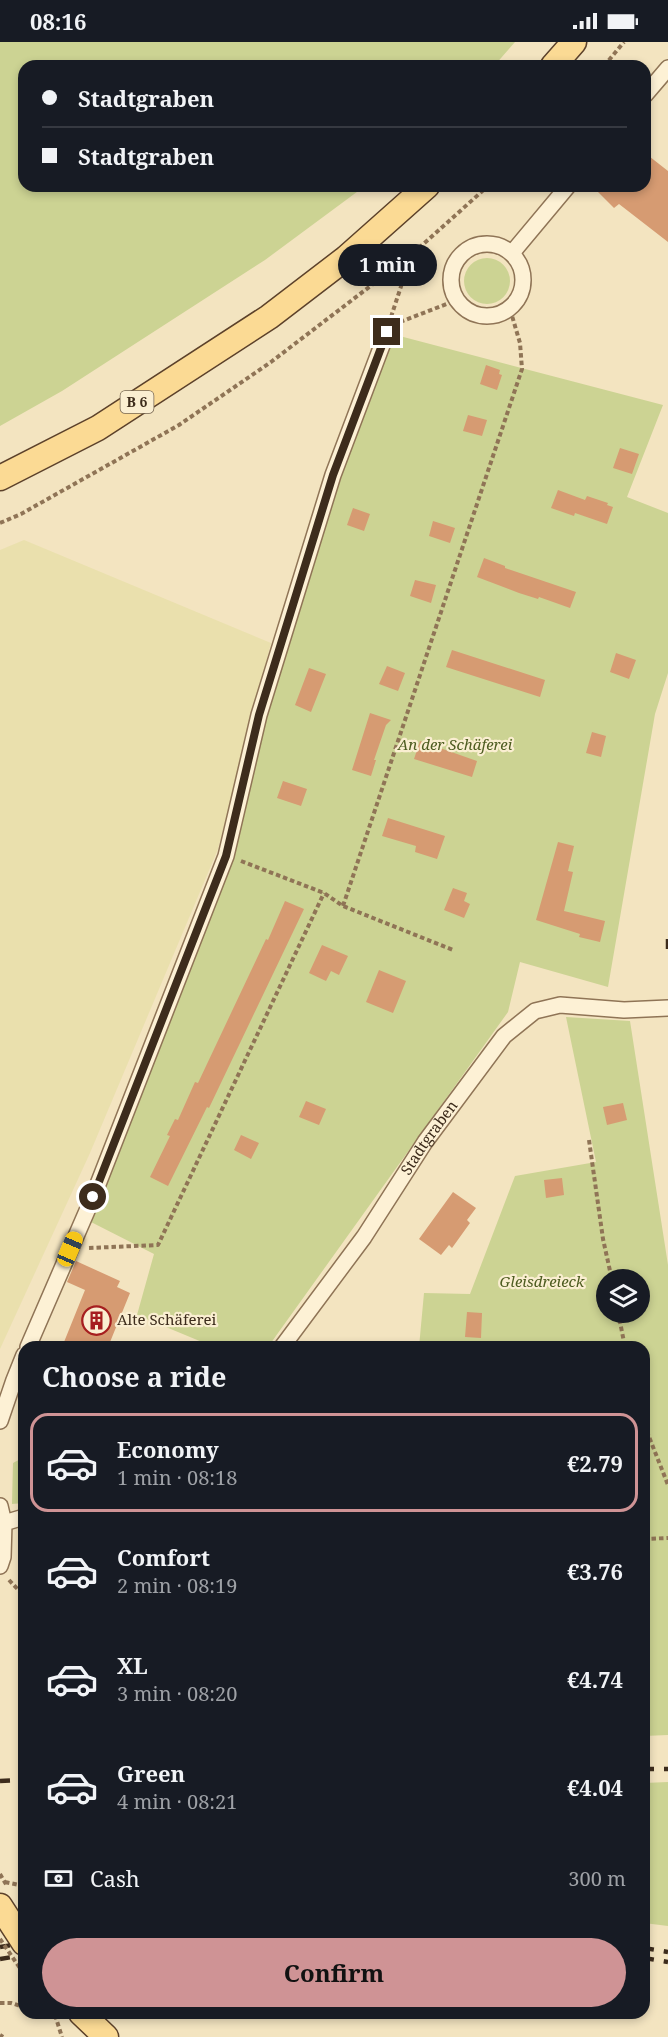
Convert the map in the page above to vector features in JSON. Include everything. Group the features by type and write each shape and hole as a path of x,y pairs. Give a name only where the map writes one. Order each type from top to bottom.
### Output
{"main road":[{"path":"558,60 574,42"},
{"name":"B 6","path":"0,478 98,428 268,317 346,258 420,192"},
{"path":"2,1910 18,1934"},
{"path":"87,2019 106,2037"}],"street":[{"path":"651,88 668,68"},
{"path":"512,253 563,192"},
{"path":"491,244 512,253 523,271 524,281 517,301 501,314 489,316 477,315 466,309 457,300 452,290 453,267 459,257 468,249 491,244"},
{"path":"31,1341 97,1186 226,856 259,715 273,669 333,475 388,329"},
{"name":"Stadtgraben","path":"286,1341 364,1237 424,1142 504,1036 535,1011 560,1005 624,1010 668,1008"},
{"path":"0,1421 18,1370"},
{"path":"0,1506 4,1523 3,1557 0,1566"},
{"path":"4,1523 18,1519"}],"path":[{"path":"609,60 624,42"},
{"path":"0,523 21,514 178,425 271,362 411,255 481,192"},
{"path":"388,329 411,255"},
{"path":"388,329 457,300"},
{"path":"343,906 522,369 520,343 510,309"},
{"path":"226,856 324,893 343,906 453,950"},
{"path":"70,1249 158,1245 324,893"},
{"path":"590,1140 603,1239 610,1269"},
{"path":"620,1323 624,1341"},
{"path":"650,1439 668,1485"},
{"path":"650,1539 668,1538"},
{"path":"0,1577 10,1580 18,1589"},
{"path":"4,1882 18,1885"},
{"path":"0,1939 18,1965"},
{"path":"0,2003 11,2002 18,2005"},
{"path":"57,2019 62,2037"}],"shaded area":[{"path":"24,540 271,643 218,849 90,1153 0,1349 0,550"}],"green space":[{"path":"0,42 515,42 499,60 18,60 18,192 357,192 265,260 62,391 0,426"},
{"path":"487,258 503,265 510,281 503,297 487,304 471,297 464,281 471,265"},
{"name":"An der Schäferei","path":"392,334 663,405 627,497 668,513 668,673 655,714 608,987 520,962 508,1012 272,1341 200,1341 137,1315 154,1254 89,1221 230,861 263,714 340,476"},
{"name":"Gleisdreieck","path":"566,1017 630,1021 668,1265 668,1735 650,1736 650,1341 420,1341 424,1293 470,1294 515,1176 596,1162"},
{"path":"18,1460 18,1504 12,1504 13,1463"},
{"path":"668,1782 668,1926 650,1924 650,1783"}],"building":[{"path":"651,158 668,171 668,242 619,204 614,208 598,192 651,192"},
{"path":"486,365 500,370 499,374 502,375 497,390 480,384"},
{"path":"468,415 487,420 482,436 463,431"},
{"path":"620,448 639,454 632,474 613,468"},
{"path":"558,490 585,500 587,496 608,503 607,505 613,507 607,524 551,508"},
{"path":"353,508 370,514 364,531 347,525"},
{"path":"433,521 455,528 450,543 429,536"},
{"path":"484,558 505,566 505,568 576,592 570,608 539,597 538,599 519,593 477,577"},
{"path":"415,580 436,585 431,603 410,596"},
{"path":"452,650 545,680 540,697 446,667"},
{"path":"616,653 636,660 629,679 610,672"},
{"path":"387,666 405,673 398,691 379,684"},
{"path":"309,668 326,674 311,712 295,705"},
{"path":"370,713 391,720 386,725 371,776 352,770"},
{"path":"592,732 606,736 601,757 586,753"},
{"path":"420,741 477,761 472,777 414,759"},
{"path":"283,781 307,789 301,806 277,798"},
{"path":"388,818 445,836 437,859 415,852 416,846 382,836"},
{"path":"558,842 574,846 568,871 573,872 564,911 605,921 600,942 579,937 580,934 536,920"},
{"path":"453,888 467,893 464,901 470,904 464,918 444,910"},
{"path":"285,901 304,909 209,1108 207,1107 168,1186 150,1177 170,1136 167,1135 175,1119 178,1120 195,1082 198,1083"},
{"path":"322,945 348,956 339,975 331,971 326,981 309,973"},
{"path":"379,970 406,981 393,1013 366,1002"},
{"path":"306,1101 326,1109 319,1125 299,1117"},
{"path":"623,1103 627,1120 607,1125 603,1107"},
{"path":"241,1135 259,1143 251,1159 234,1150"},
{"path":"562,1178 564,1195 546,1198 544,1180"},
{"path":"453,1192 476,1208 467,1220 470,1223 452,1248 449,1245 441,1255 419,1239"},
{"name":"Alte Schäferei","path":"76,1261 120,1281 117,1287 130,1293 110,1341 64,1341 85,1290 67,1282"},
{"path":"467,1312 482,1313 481,1338 465,1337"}],"railway":[{"path":"668,939 668,951"},
{"path":"650,1769 668,1769"},
{"path":"0,1781 18,1780"},
{"path":"0,1947 18,1944"},
{"path":"650,1949 668,1952"},
{"path":"0,1959 18,1956"},
{"path":"650,1959 668,1962"}],"place":[{"name":"Alte Schäferei","path":"96,1320"}],"route":[{"path":"93,1197 226,856 259,715 333,475 387,332"}]}
